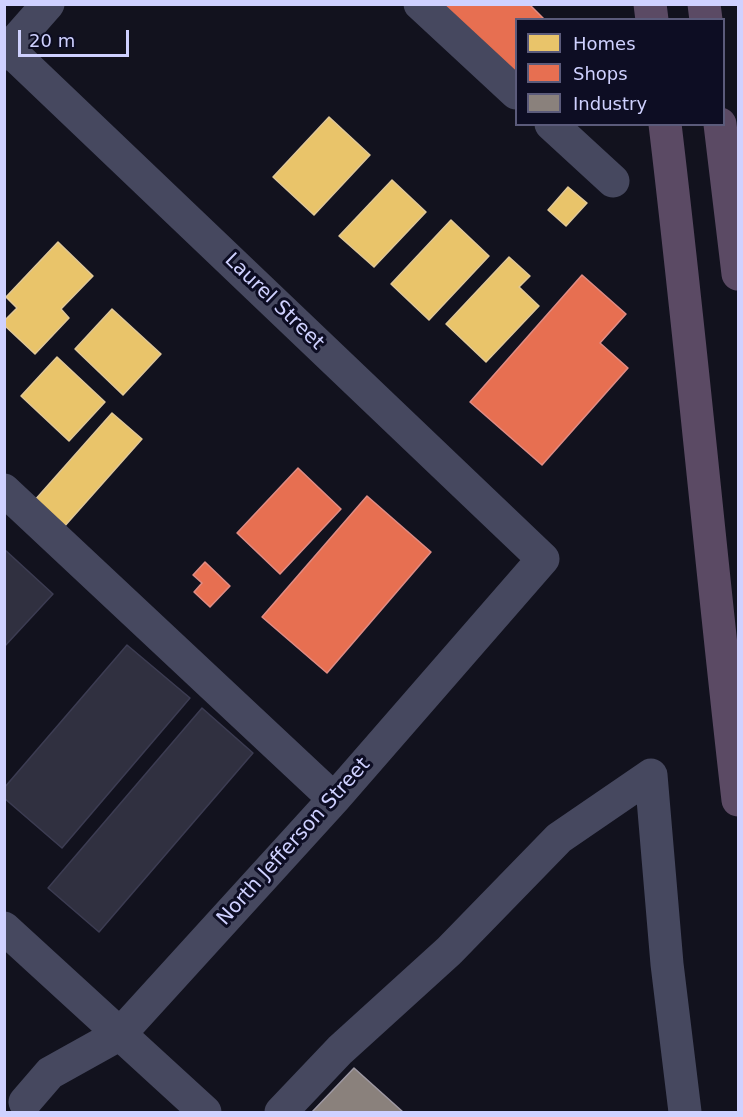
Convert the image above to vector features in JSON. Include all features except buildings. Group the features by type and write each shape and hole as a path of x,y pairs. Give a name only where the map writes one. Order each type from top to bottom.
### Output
{"highway":[{"path":"665,126 681,255 715,601 738,800"},
{"path":"720,126 738,274"}],"street":[{"path":"6,50 48,4"},
{"path":"420,4 515,92"},
{"name":"Laurel Street","path":"6,50 543,560"},
{"path":"553,126 613,181"},
{"path":"4,490 334,799"},
{"name":"North Jefferson Street","path":"22,1099 50,1073 120,1034 334,799 543,560"},
{"path":"281,1113 340,1050 449,951 559,838 651,775 667,964 685,1113"},
{"path":"4,928 205,1113"}]}
